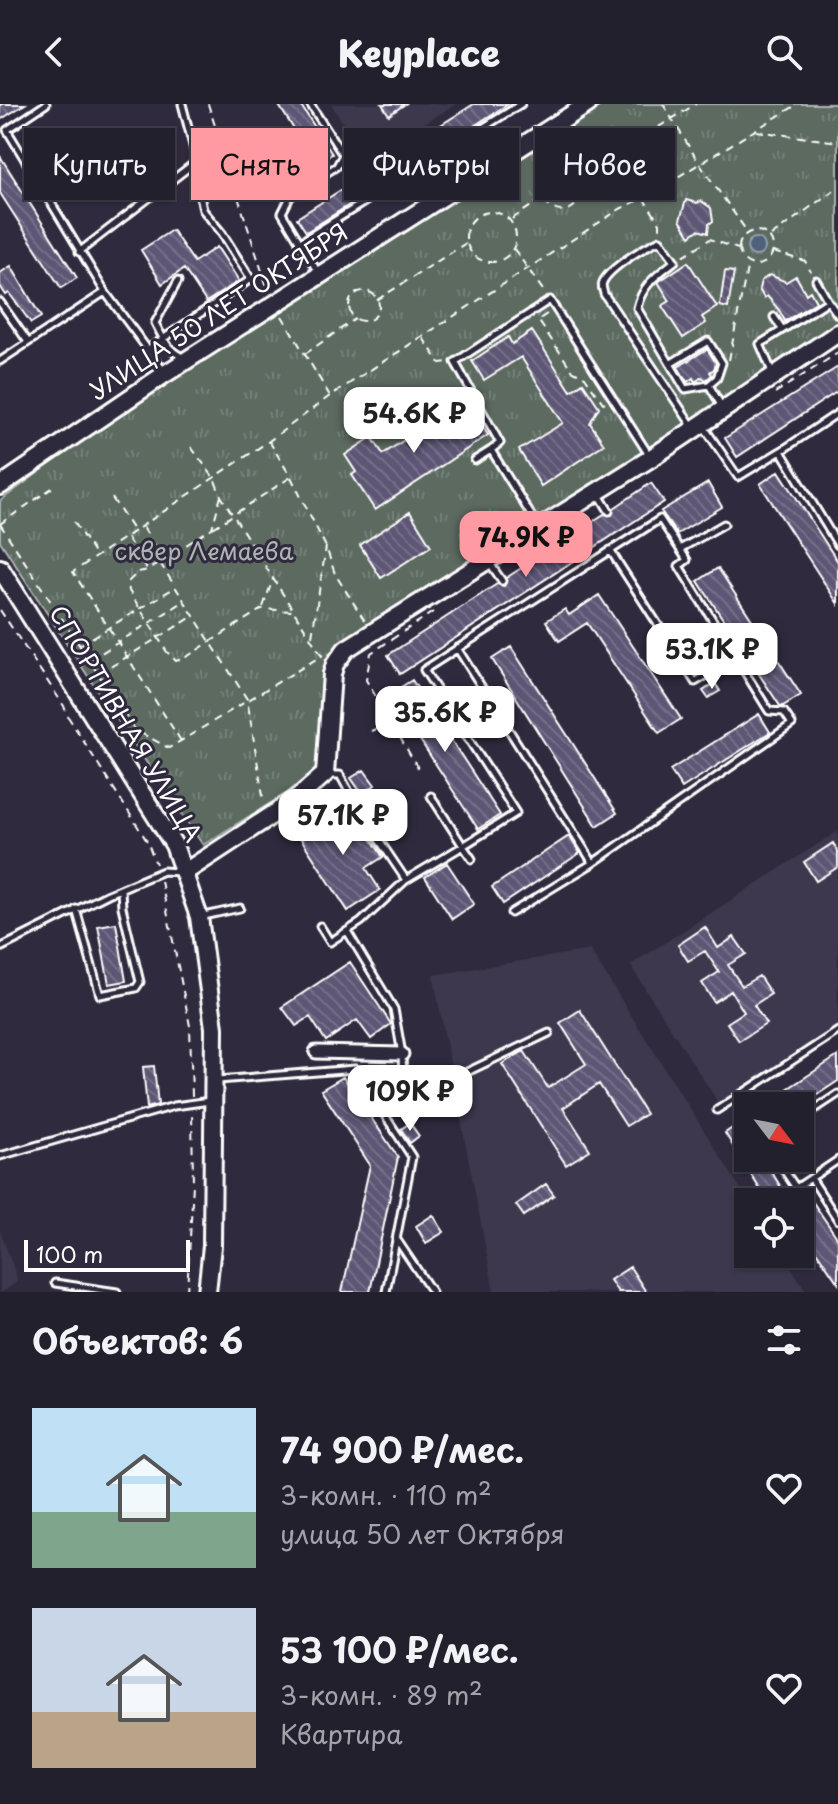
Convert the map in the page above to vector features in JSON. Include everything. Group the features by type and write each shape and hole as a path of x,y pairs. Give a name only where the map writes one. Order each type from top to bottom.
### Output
{"street":[{"name":"УЛИЦА 50 ЛЕТ ОКТЯБРЯ","path":"0,486 165,374 581,106"},
{"path":"185,872 295,800 325,774 329,753 330,690 335,664 346,649 597,493 838,333"},
{"name":"СПОРТИВНАЯ УЛИЦА","path":"0,568 174,845 199,917 211,991 215,1080 212,1246 207,1292"},
{"path":"316,1052 402,1054"}],"lane":[{"path":"46,104 7,130 79,252 165,374"},
{"path":"182,104 191,138"},
{"path":"310,104 343,155 337,166 290,197 282,213 320,275"},
{"path":"299,243 521,104"},
{"path":"79,252 191,166"},
{"path":"148,349 251,279 222,233 203,210 201,200"},
{"path":"670,364 708,341 722,363 717,378 709,385 685,389 670,364 637,308 649,280 675,261 660,240 627,259 604,280 604,294 697,426 738,477 838,413"},
{"path":"816,280 838,315"},
{"path":"178,281 155,323 176,354 188,359"},
{"path":"0,361 105,292"},
{"path":"475,460 500,443 455,362 550,300 651,458"},
{"path":"774,375 760,344 828,301"},
{"path":"0,302 28,342"},
{"path":"774,317 782,329"},
{"path":"709,385 723,409"},
{"path":"491,450 540,529"},
{"path":"781,451 838,545"},
{"path":"597,493 609,511"},
{"path":"320,926 330,942 361,922 406,880 516,813 424,670 660,519 687,560 679,566 769,711 784,712 792,724 593,863 511,913"},
{"path":"680,549 724,524"},
{"path":"621,530 627,539"},
{"path":"610,550 695,682 736,658"},
{"path":"489,561 502,581"},
{"path":"513,600 519,608"},
{"path":"457,648 593,863"},
{"path":"325,774 340,775 359,810 406,880"},
{"path":"431,796 472,859"},
{"path":"0,948 76,909 159,873 185,872"},
{"path":"76,909 100,995 136,988 140,982 122,907 121,890"},
{"path":"199,917 240,908"},
{"path":"346,931 394,1009 403,1080"},
{"path":"744,1092 838,1031"},
{"path":"215,1080 355,1069 403,1080 446,1082 549,1033"},
{"path":"355,1069 412,1157 386,1292"},
{"path":"814,1110 838,1094"},
{"path":"717,1110 734,1098"},
{"path":"0,1156 174,1106 215,1100"},
{"path":"785,1172 796,1188 838,1160"},
{"path":"811,1178 838,1220"},
{"path":"396,1239 432,1292"},
{"path":"55,1283 117,1292"}],"path":[{"path":"208,104 266,288 330,396"},
{"path":"663,104 699,163 748,233"},
{"path":"659,128 696,104"},
{"path":"675,177 798,104"},
{"path":"754,131 838,142"},
{"path":"770,237 838,187"},
{"path":"510,220 541,200"},
{"path":"546,200 556,211 568,211 579,200"},
{"path":"181,741 73,572 269,441 330,396 638,200"},
{"path":"643,200 660,223 660,240"},
{"path":"496,213 510,220 516,235 513,248 506,257 490,262 475,256 467,242 469,226 480,215 496,213"},
{"path":"770,237 758,231 748,233 739,249 748,263 763,264 773,252"},
{"path":"770,237 773,252"},
{"path":"675,261 710,239 739,249"},
{"path":"377,300 467,242"},
{"path":"513,248 550,300"},
{"path":"773,252 805,261 816,280"},
{"path":"726,373 748,263"},
{"path":"366,292 377,300 378,310 365,321 356,318 349,306 353,297 366,292"},
{"path":"555,309 538,320 572,370 585,377 603,403 615,402"},
{"path":"305,354 356,318"},
{"path":"422,337 440,363 455,362"},
{"path":"773,394 838,353"},
{"path":"269,441 326,547 335,574 372,632"},
{"path":"191,447 214,478 221,496 322,656"},
{"path":"291,477 148,570 138,572 128,582 129,591 139,609 176,661 262,609 293,611"},
{"path":"52,488 0,524 135,730 169,748 333,649"},
{"path":"212,528 221,496"},
{"path":"112,498 134,531"},
{"path":"74,522 96,557"},
{"path":"142,526 174,587 247,699 265,811"},
{"path":"126,537 148,570"},
{"path":"312,637 326,547"},
{"path":"262,609 273,578"},
{"path":"79,645 174,587"},
{"path":"89,661 184,601"},
{"path":"418,768 366,680 371,653 446,603"},
{"path":"0,610 141,830 159,873 190,1026 193,1184 187,1292"},
{"path":"98,674 193,616"},
{"path":"371,731 392,723"}],"shaded area":[{"path":"331,104 456,104 418,128 346,128"},
{"path":"838,831 838,1027 719,1104 630,965"},
{"path":"590,950 740,1188 734,1188 734,1268 792,1268 807,1292 494,1292 433,975"},
{"path":"0,1230 18,1281 3,1292 0,1292"}],"green space":[{"name":"сквер Лемаева","path":"604,104 838,104 838,323 676,430 337,645 322,677 320,769 311,778 203,845 0,541 0,501 152,389 272,318 455,200 519,200 519,159 535,148 535,200 675,200 675,128 567,128"}],"water":[{"path":"756,238 765,247 756,256 747,247"}],"building":[{"path":"0,104 25,104 0,120"},
{"path":"278,104 300,104 315,128 293,128"},
{"path":"382,104 405,104 389,115"},
{"path":"474,104 508,104 471,128 436,128"},
{"path":"0,156 24,194 24,200 28,200 77,278 61,288 0,193"},
{"path":"344,188 344,200 357,200 306,232 297,218"},
{"path":"686,200 701,201 711,208 713,221 709,224 708,233 698,230 690,236 680,220"},
{"path":"172,230 194,262 217,247 239,281 206,302 184,269 162,284 141,250"},
{"path":"688,262 717,307 702,317 706,323 683,338 662,306 670,301 658,282"},
{"path":"11,266 41,317 31,323 9,293 6,295 0,286 0,273"},
{"path":"725,271 734,272 728,308 720,306"},
{"path":"770,275 786,282 796,276 806,294 810,291 816,302 785,321 759,289 761,281"},
{"path":"532,331 571,391 583,383 599,407 590,423 604,444 541,486 519,450 563,423 521,357 484,380 472,361 508,337 512,344"},
{"path":"707,349 716,363 710,372 712,375 706,380 702,377 695,382 693,378 687,382 678,367"},
{"path":"838,367 838,391 737,457 725,438"},
{"path":"465,400 488,435 375,510 352,475 356,472 345,455 372,437 383,454"},
{"path":"779,471 838,562 838,604 760,484"},
{"path":"651,483 664,502 400,674 388,655 497,584 504,586 506,578 604,514 612,515 614,508"},
{"path":"708,483 722,507 677,534 661,511"},
{"path":"410,512 431,546 381,578 360,545"},
{"path":"718,568 801,695 783,706 780,706 698,581"},
{"path":"599,595 681,719 659,733 587,623 559,641 546,621 565,609 569,615"},
{"path":"511,647 617,813 597,826 492,659"},
{"path":"412,680 500,815 478,829 390,694"},
{"path":"715,683 720,691 708,698 703,691"},
{"path":"759,714 770,732 682,788 670,770"},
{"path":"364,770 375,785 362,794 351,778"},
{"path":"327,810 339,828 356,816 383,857 366,868 380,890 348,911 296,831"},
{"path":"569,836 580,853 503,904 492,887"},
{"path":"833,843 838,851 838,867 816,881 804,862"},
{"path":"447,863 474,904 452,919 425,877"},
{"path":"116,923 126,981 109,984 98,926"},
{"path":"705,927 718,948 734,937 746,954 728,965 742,986 759,976 771,994 754,1005 766,1024 739,1041 727,1023 744,1012 731,991 714,1002 702,983 719,972 705,951 688,961 678,945"},
{"path":"350,962 391,1024 371,1039 357,1020 326,1041 310,1017 296,1026 282,1007"},
{"path":"580,1010 646,1114 626,1126 599,1084 563,1108 590,1150 566,1165 502,1064 524,1051 548,1088 586,1064 560,1023"},
{"path":"838,1056 838,1081 814,1097 814,1092 783,1092"},
{"path":"154,1066 158,1105 147,1108 143,1067"},
{"path":"343,1077 398,1157 370,1292 342,1292 370,1165 321,1090"},
{"path":"410,1123 419,1136 410,1143 401,1129"},
{"path":"734,1127 734,1147 725,1133"},
{"path":"749,1172 772,1172 781,1188 759,1188"},
{"path":"546,1184 554,1195 524,1216 516,1205"},
{"path":"814,1204 838,1239 838,1283 814,1248"},
{"path":"433,1215 444,1232 426,1243 416,1226"},
{"path":"630,1267 646,1292 618,1292 610,1280"}]}
